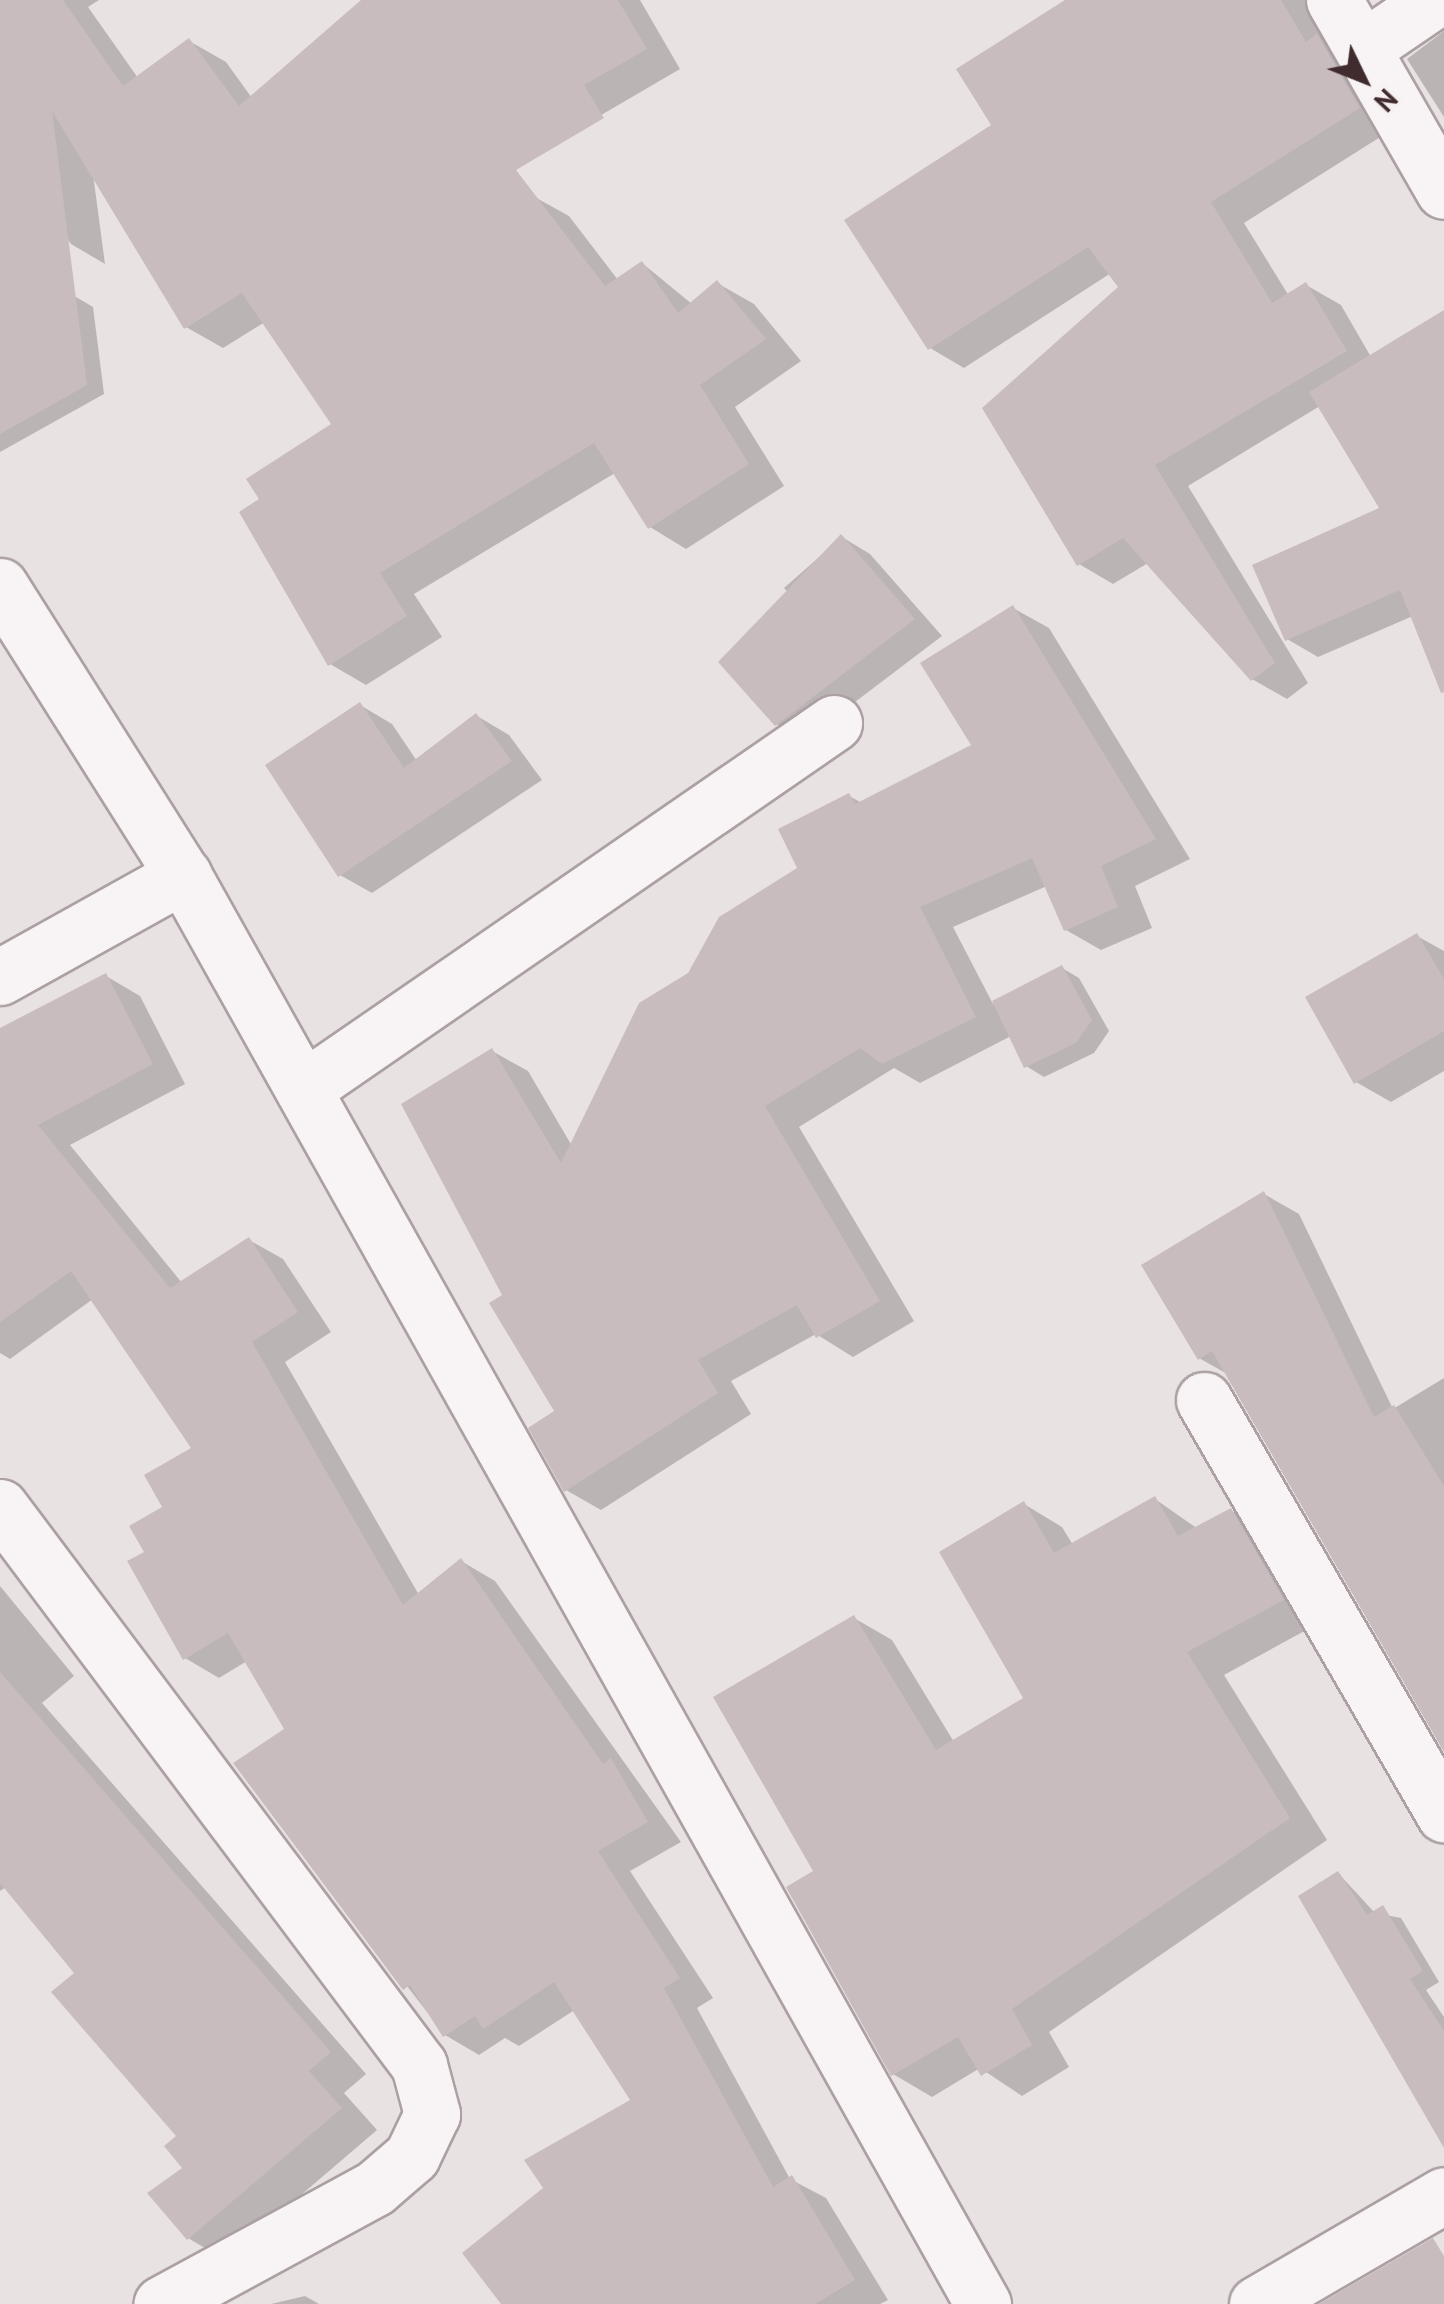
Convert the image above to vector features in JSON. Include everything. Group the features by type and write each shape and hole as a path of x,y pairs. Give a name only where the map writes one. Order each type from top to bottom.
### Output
{"street":[{"path":"1334,0 1365,46 1444,191"},
{"path":"1365,46 1434,0"},
{"path":"0,586 182,875 983,2304"},
{"path":"303,1090 834,722"},
{"path":"0,978 182,875"},
{"path":"1204,1400 1444,1814"},
{"path":"0,1508 419,2065 432,2114 412,2156 375,2188 161,2304"},
{"path":"1257,2304 1444,2196"}],"building":[{"path":"0,0 63,0 123,86 189,38 239,106 361,0 618,0 647,49 584,85 604,118 516,170 605,286 642,261 678,313 717,280 766,339 700,385 749,464 648,529 594,443 380,573 407,616 328,666 239,512 259,499 246,479 331,424 242,293 184,329 52,111 87,385 0,434"},
{"path":"1065,0 1281,0 1306,42 1317,34 1360,108 1211,202 1272,303 1306,282 1347,351 1155,465 1275,663 1251,681 1123,538 1077,566 982,408 1118,287 1088,247 928,350 844,220 991,125 956,69"},
{"path":"1444,310 1441,693 1400,590 1285,641 1252,565 1379,508 1309,392"},
{"path":"841,534 915,619 775,726 718,662"},
{"path":"1013,605 1156,839 1101,866 1118,907 1064,931 1032,858 920,907 976,1017 882,1064 860,1048 765,1106 880,1301 816,1338 797,1305 698,1360 718,1393 564,1492 528,1428 554,1411 489,1303 502,1295 401,1104 492,1048 561,1163 639,1003 688,973 719,917 797,868 778,829 849,793 855,804 971,745 920,663"},
{"path":"360,702 404,768 476,713 512,761 338,877 265,765"},
{"path":"1417,933 1444,979 1444,1031 1354,1084 1305,997"},
{"path":"1062,965 1092,1020 1076,1043 1024,1068 992,1001"},
{"path":"106,973 153,1064 38,1125 170,1288 249,1237 298,1312 252,1342 403,1605 461,1558 603,1764 611,1758 648,1822 598,1851 680,1978 664,1988 773,2187 792,2175 855,2280 815,2304 501,2304 462,2253 543,2188 524,2160 630,2100 554,1982 483,2029 475,2016 443,2037 410,1985 403,1990 233,1763 284,1729 228,1633 183,1660 127,1561 144,1552 129,1526 162,1507 144,1475 191,1448 71,1271 0,1322 0,1028"},
{"path":"1264,1191 1374,1417 1394,1405 1444,1486 1444,1752 1212,1351 1198,1360 1141,1265"},
{"path":"1155,1496 1178,1536 1231,1508 1284,1600 1187,1652 1290,1818 1012,2009 1032,2045 981,2076 958,2037 891,2076 786,1887 813,1871 713,1697 854,1615 936,1750 1023,1698 939,1552 1024,1501 1054,1553"},
{"path":"0,1672 331,2052 309,2071 342,2108 187,2240 147,2193 182,2168 164,2146 176,2136 51,1992 74,1973 0,1883"},
{"path":"1338,1871 1367,1915 1383,1905 1423,1971 1410,1979 1444,2031 1444,2148 1298,1896"},
{"path":"1433,2238 1444,2256 1444,2304 1319,2304"}]}
